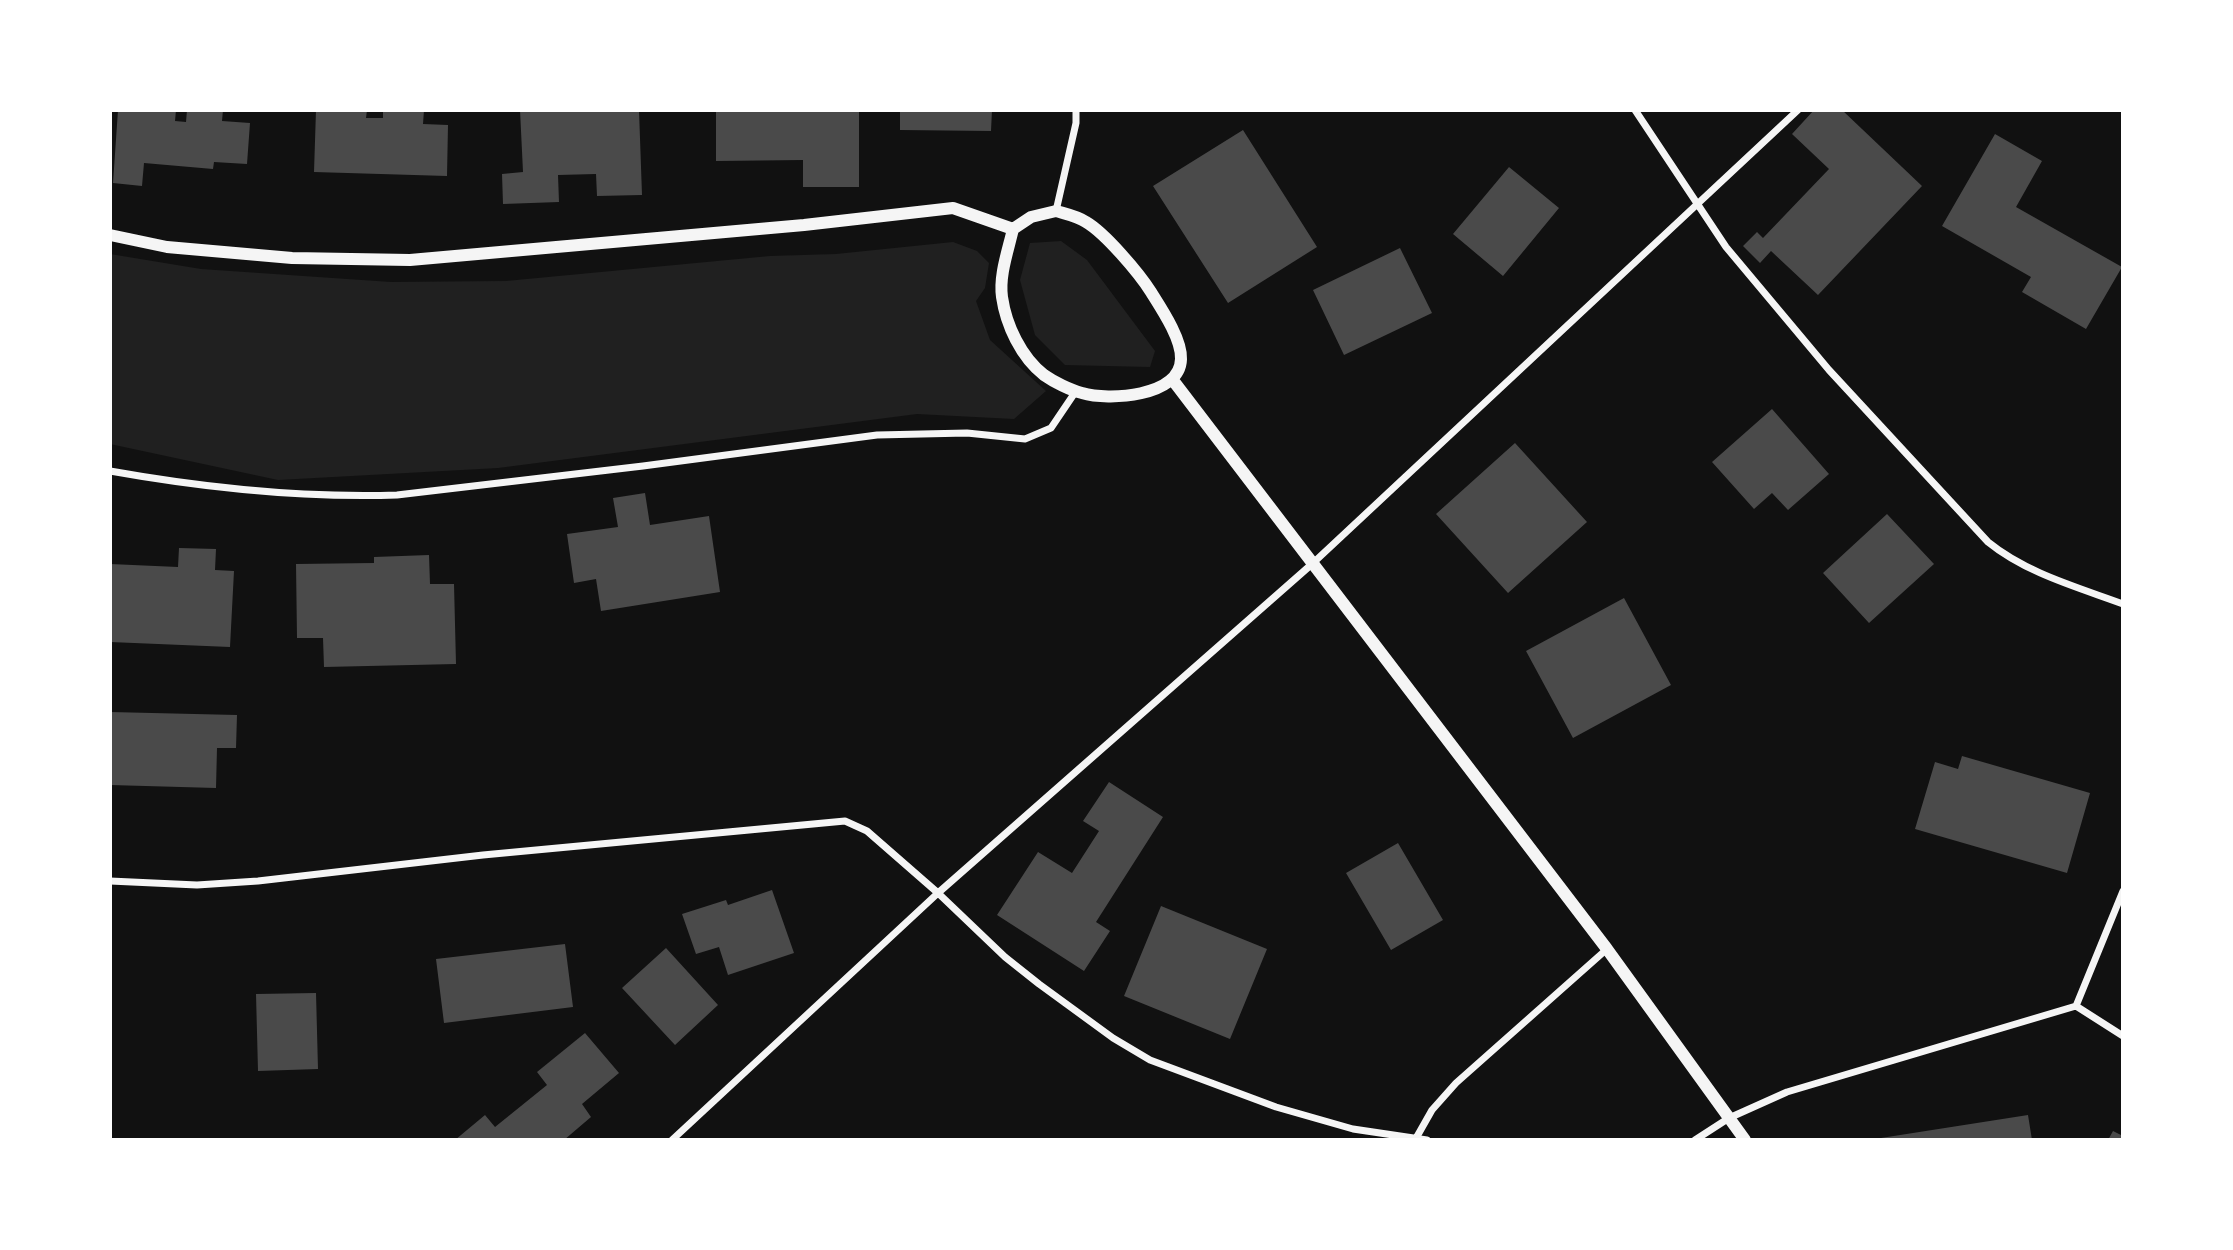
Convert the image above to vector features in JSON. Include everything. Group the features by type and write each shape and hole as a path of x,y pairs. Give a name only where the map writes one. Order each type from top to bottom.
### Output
{"street":[{"path":"1056,211 1076,123 1076,110"},
{"path":"1635,110 1726,247 1829,370 1988,542 2003,554 2030,568 2123,604"},
{"path":"672,1140 938,893 1312,564 1798,110"},
{"path":"110,235 167,247 292,258 410,260 804,225 953,208 1013,229"},
{"path":"1056,211 1087,222 1114,247 1146,284 1178,342 1181,359 1172,379 1161,386 1127,397 1083,394 1044,375 1028,359 1015,340 1002,296 1002,274 1013,229 1031,218 1056,211"},
{"path":"1172,379 1607,949 1745,1140"},
{"path":"110,471 234,490 361,496 397,495 877,435 967,433 1025,439 1051,428 1076,391"},
{"path":"110,881 197,886 483,855 845,821 867,831 1030,977 1113,1038 1150,1060 1276,1107 1353,1129 1427,1140"},
{"path":"2076,1006 2123,891"},
{"path":"1415,1139 1432,1110 1456,1083 1607,949"},
{"path":"1695,1140 1729,1118 1787,1092 2076,1006 2123,1036"}],"shaded area":[{"path":"1061,241 1087,260 1155,351 1150,367 1065,365 1035,335 1020,280 1030,243"},
{"path":"953,242 977,251 989,263 985,288 976,301 990,340 1046,391 1014,419 917,414 498,468 278,480 110,444 110,254 201,269 391,282 506,281"}],"building":[{"path":"118,110 176,110 175,121 186,122 187,110 223,110 222,121 250,123 247,164 214,162 213,169 144,163 142,186 113,183"},
{"path":"316,110 367,110 366,118 383,118 383,110 424,110 423,124 448,125 447,176 314,172"},
{"path":"520,110 639,110 642,195 597,196 596,174 558,175 559,202 503,204 502,174 523,172"},
{"path":"716,110 859,110 859,187 803,187 803,160 716,161"},
{"path":"900,110 992,110 991,131 900,130"},
{"path":"1814,110 1842,110 1922,186 1818,295 1771,251 1760,263 1743,246 1757,232 1763,238 1829,169 1792,134"},
{"path":"1243,130 1317,247 1228,303 1153,186"},
{"path":"1995,134 2042,161 2016,207 2122,267 2086,329 2022,292 2031,277 1942,226"},
{"path":"1509,167 1559,208 1503,276 1453,234"},
{"path":"1400,248 1432,313 1344,355 1313,290"},
{"path":"1772,409 1829,474 1788,510 1772,493 1754,509 1712,462"},
{"path":"1515,443 1587,522 1508,593 1436,514"},
{"path":"645,493 650,525 709,516 720,592 601,611 596,579 574,583 567,534 618,527 613,498"},
{"path":"1887,514 1934,564 1869,623 1823,573"},
{"path":"179,548 216,549 215,570 234,571 230,647 110,642 110,564 178,567"},
{"path":"429,555 430,584 454,584 456,664 324,667 323,638 297,638 296,564 374,563 374,557"},
{"path":"1624,598 1671,685 1573,738 1526,651"},
{"path":"110,712 237,715 236,748 217,748 216,788 110,785"},
{"path":"1962,756 2090,793 2067,873 1915,829 1935,762 1958,769"},
{"path":"1109,782 1163,817 1096,922 1110,931 1084,971 997,915 1038,852 1072,873 1099,831 1083,821"},
{"path":"1398,843 1443,920 1391,950 1346,873"},
{"path":"772,890 794,953 728,975 719,947 696,954 682,914 726,900 728,905"},
{"path":"1161,906 1267,949 1230,1039 1124,996"},
{"path":"565,944 573,1007 444,1023 436,959"},
{"path":"666,948 718,1005 675,1045 622,988"},
{"path":"316,993 318,1069 258,1071 256,994"},
{"path":"585,1033 619,1073 582,1104 591,1117 564,1140 455,1140 485,1115 495,1127 547,1085 537,1072"},
{"path":"2028,1115 2032,1140 1881,1140 1881,1138"},
{"path":"2113,1131 2123,1136 2123,1140 2108,1140"}]}
